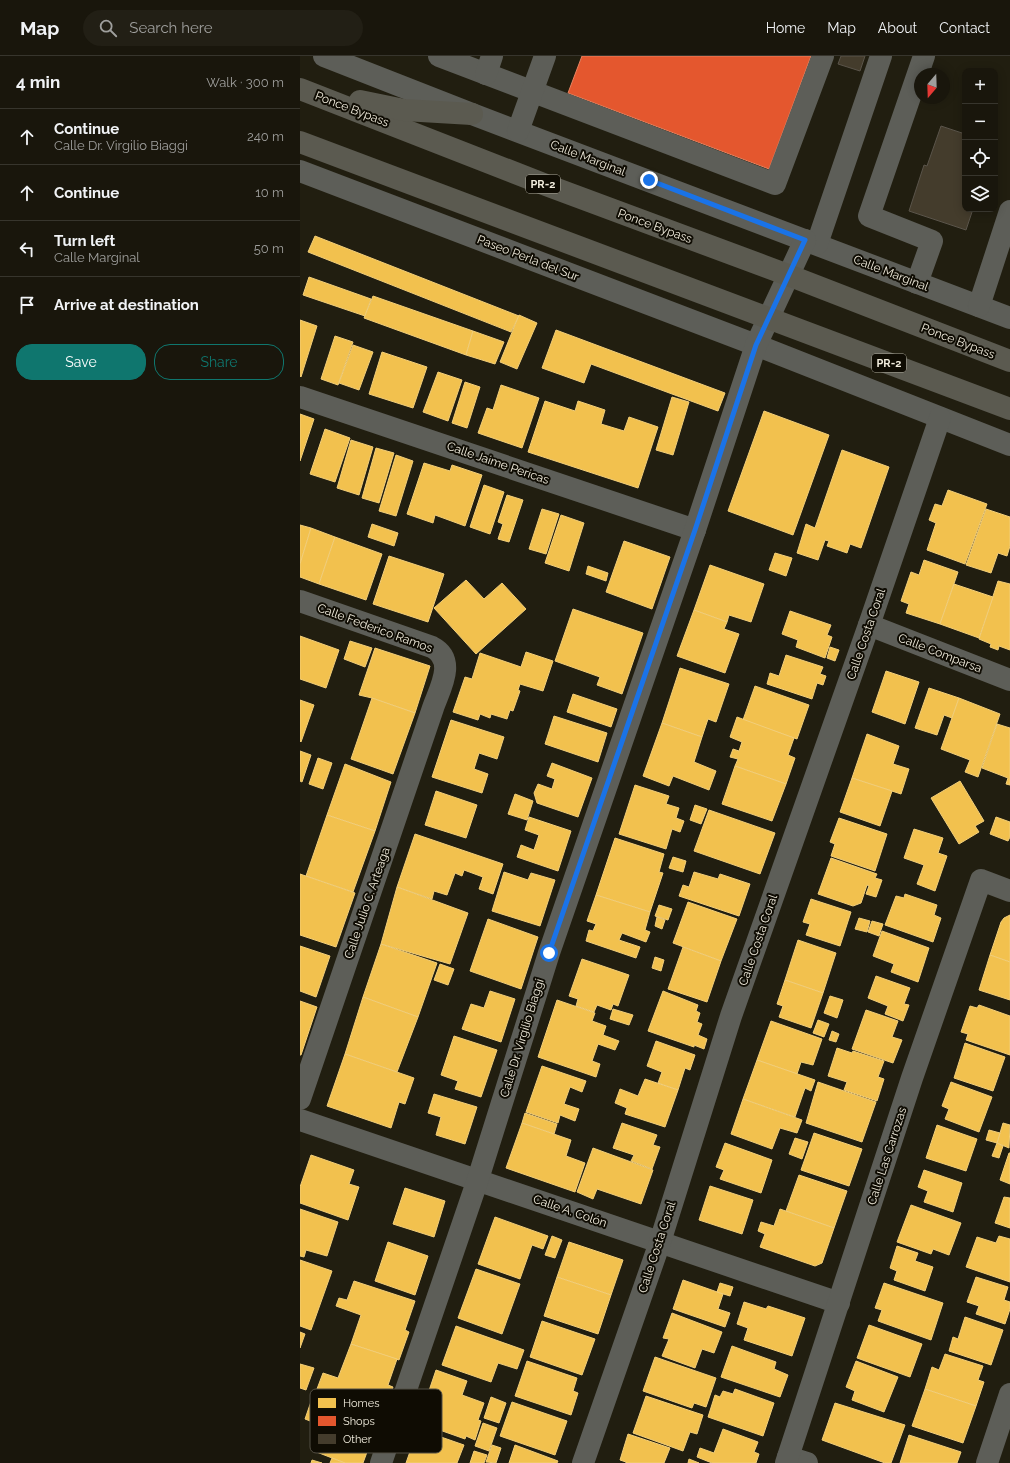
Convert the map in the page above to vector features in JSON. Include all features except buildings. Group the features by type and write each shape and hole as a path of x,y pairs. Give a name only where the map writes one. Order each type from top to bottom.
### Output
{"highway":[{"path":"301,89 404,110 472,114"},
{"name":"Ponce Bypass","path":"301,89 546,185 788,275 1010,361"},
{"name":"PR-2","path":"300,142 1010,409"}],"street":[{"name":"Calle Marginal","path":"324,56 472,114 1010,318"},
{"path":"439,56 489,65 533,92 775,184 823,56"},
{"path":"518,131 545,56"},
{"name":"Calle Dr. Virgilio Biaggi","path":"406,1389 478,1179 549,953 695,530 756,345 788,275 811,242 881,56"},
{"path":"917,283 932,241 869,216 924,56"},
{"name":"Paseo Perla del Sur","path":"300,171 756,345 1010,445"},
{"path":"979,306 1010,212"},
{"name":"Calle Jaime Pericas","path":"300,397 695,530"},
{"name":"Calle Costa Coral","path":"583,1463 660,1242 731,1016 869,626 940,418"},
{"name":"Calle Federico Ramos","path":"300,601 438,650 444,660 446,670 433,708"},
{"name":"Calle Comparsa","path":"869,626 1010,680"},
{"name":"Calle Julio C. Arteaga","path":"300,1099 433,708"},
{"name":"Calle Las Carrozas","path":"794,1461 839,1303 912,1078 981,880 1010,891"},
{"name":"Calle A. Colón","path":"300,1120 478,1179 839,1303"},
{"path":"987,1463 1010,1394"},
{"name":"Calle Dr. Virgilio Biaggi","path":"381,1463 384,1453"}],"route":[{"path":"549,953 695,530 756,345 805,240 649,180"}]}
